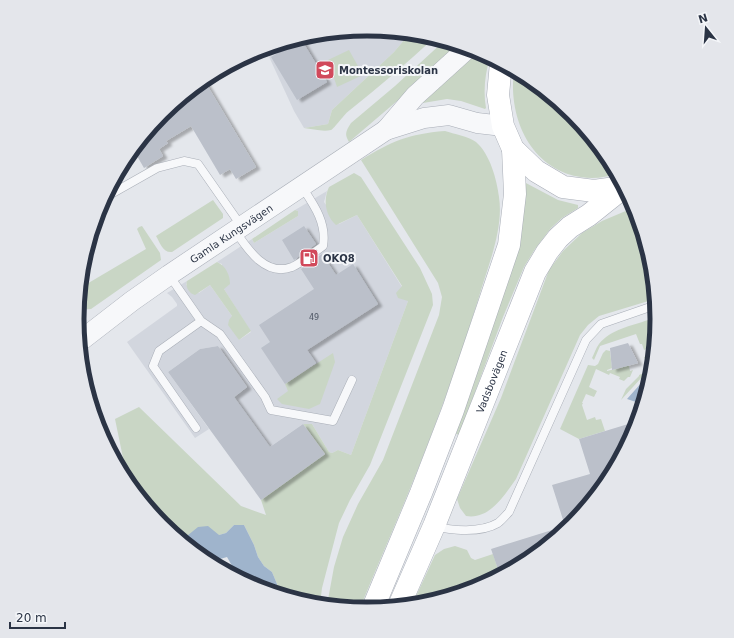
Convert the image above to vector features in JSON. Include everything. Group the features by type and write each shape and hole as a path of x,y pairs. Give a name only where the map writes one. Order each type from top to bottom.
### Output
{"main road":[{"path":"376,602 422,493 453,410 509,245 515,194 513,150 503,126 498,95 500,70"},
{"path":"513,150 536,171 563,187 594,191 618,188"},
{"name":"Vadsbovägen","path":"402,600 434,526 535,272 547,252 558,238 570,227 589,215 619,191"}],"street":[{"name":"Gamla Kungsvägen","path":"85,337 169,275 239,230 386,130 414,96 463,53"},
{"name":"Gamla Kungsvägen","path":"386,130 424,118 450,115 477,123 503,126"}],"lane":[{"path":"114,192 157,168 184,161 198,164 239,230 247,249 267,266 280,270 293,266 323,246 325,236 319,213 302,187"},
{"path":"169,275 201,321 220,334 265,397 271,410 333,421 352,380"},
{"path":"434,526 445,529 478,530 497,523 509,512 586,340 601,324 649,307"},
{"path":"196,428 153,366 159,351 201,321"}],"shaded area":[{"name":"Montessoriskolan","path":"367,36 406,38 394,52 332,110 328,124 304,128 294,111 268,54 312,41 330,38"},
{"path":"327,191 324,202 339,224 357,215 402,287 408,301 351,455 338,450 332,453 329,452 312,424 303,424 260,454 234,397 247,387 218,346 200,349 168,372 209,429 195,438 127,342 177,306 172,297 167,293 187,281 186,285 199,293 210,285 232,316 239,340 251,332 224,289 222,264 217,262 252,239 254,243 298,216 298,211 295,210"}],"green space":[{"path":"406,38 429,43 393,75 348,112 331,130 321,131 304,128 328,124 332,110 394,52"},
{"path":"439,46 455,50 349,142 346,137 346,132 351,123 395,86"},
{"path":"349,50 363,75 337,87 328,60"},
{"path":"472,57 488,64 485,82 485,109 461,101 447,99 423,103 421,101"},
{"path":"514,78 554,106 580,132 592,147 610,175 592,178 572,175 555,168 540,157 529,143 521,127 515,109"},
{"path":"445,131 473,140 485,153 495,175 498,190 500,210 497,236 478,300 437,420 363,602 328,600 334,567 343,537 358,504 383,460 439,315 442,297 438,283 361,160 391,143 410,136"},
{"path":"354,173 361,177 420,268 432,294 433,305 370,465 339,523 321,598 278,587 272,572 264,566 258,557 244,525 234,525 226,533 219,535 186,537 180,532 154,506 142,491 124,463 115,419 139,407 241,506 266,515 261,500 325,454 303,424 312,424 329,452 332,453 338,450 351,455 408,301 398,298 396,293 402,286 357,215 336,225 329,217 326,207 326,197 329,187"},
{"path":"524,182 558,200 578,205 578,208 562,218 551,228 535,249 524,267 503,317 459,435 456,434"},
{"path":"213,200 223,214 223,218 172,252 166,251 156,236"},
{"path":"295,210 298,211 298,216 254,243 252,239"},
{"path":"628,210 635,228 645,264 649,301 599,316 588,325 580,335 516,479 501,499 489,511 474,516 466,516 460,508 457,499 501,398 549,270 563,251 582,233 602,221"},
{"path":"142,226 160,253 161,260 91,309 84,310 86,285 146,249 137,229"},
{"path":"217,262 225,268 229,277 230,284 224,289 251,331 239,340 228,325 232,316 210,285 195,295 187,288 187,281"},
{"path":"648,320 650,325 648,353 646,349 644,350 642,344 640,344 636,334 600,346 594,360 592,358 599,344 615,331"},
{"path":"606,350 610,351 612,368 607,371 627,366 629,366 630,371 633,370 630,377 624,381 619,379 620,377 610,373 609,375 596,369 589,387 597,391 594,397 586,394 582,405 587,420 595,417 596,420 601,419 605,431 579,439 560,429 588,365 595,366 598,364"},
{"path":"333,353 335,362 320,404 309,409 282,404 277,399 288,391 285,384"},
{"path":"648,355 647,363 644,357"},
{"path":"644,373 645,374 621,400 626,389 639,375"},
{"path":"455,546 467,550 471,558 475,560 493,554 498,570 458,587 415,598 435,555 444,549"}],"water":[{"path":"643,381 637,402 627,399"},
{"path":"234,525 244,525 258,557 264,566 272,572 278,587 234,569 227,557 219,560 186,537 198,527 208,526 219,535 226,533"}],"building":[{"path":"304,43 327,82 297,100 271,57 285,48"},
{"path":"207,86 256,167 236,179 230,169 220,175 191,126 166,141 168,143 159,149 163,156 144,168 137,155 154,132 176,110 181,107 180,106"},
{"path":"304,226 316,244 294,260 282,240"},
{"path":"322,254 336,275 353,264 378,304 307,350 316,363 285,384 261,348 270,342 259,325 314,289 301,269"},
{"path":"628,343 638,363 612,370 610,348"},
{"path":"218,346 247,387 234,397 270,447 303,424 325,454 261,500 168,372 200,349"},
{"path":"629,424 612,461 592,491 564,522 552,485 590,474 579,439"},
{"path":"558,528 539,544 498,570 491,549"}],"place":[{"name":"Montessoriskolan","path":"325,70"},
{"name":"OKQ8","path":"309,258"}]}
